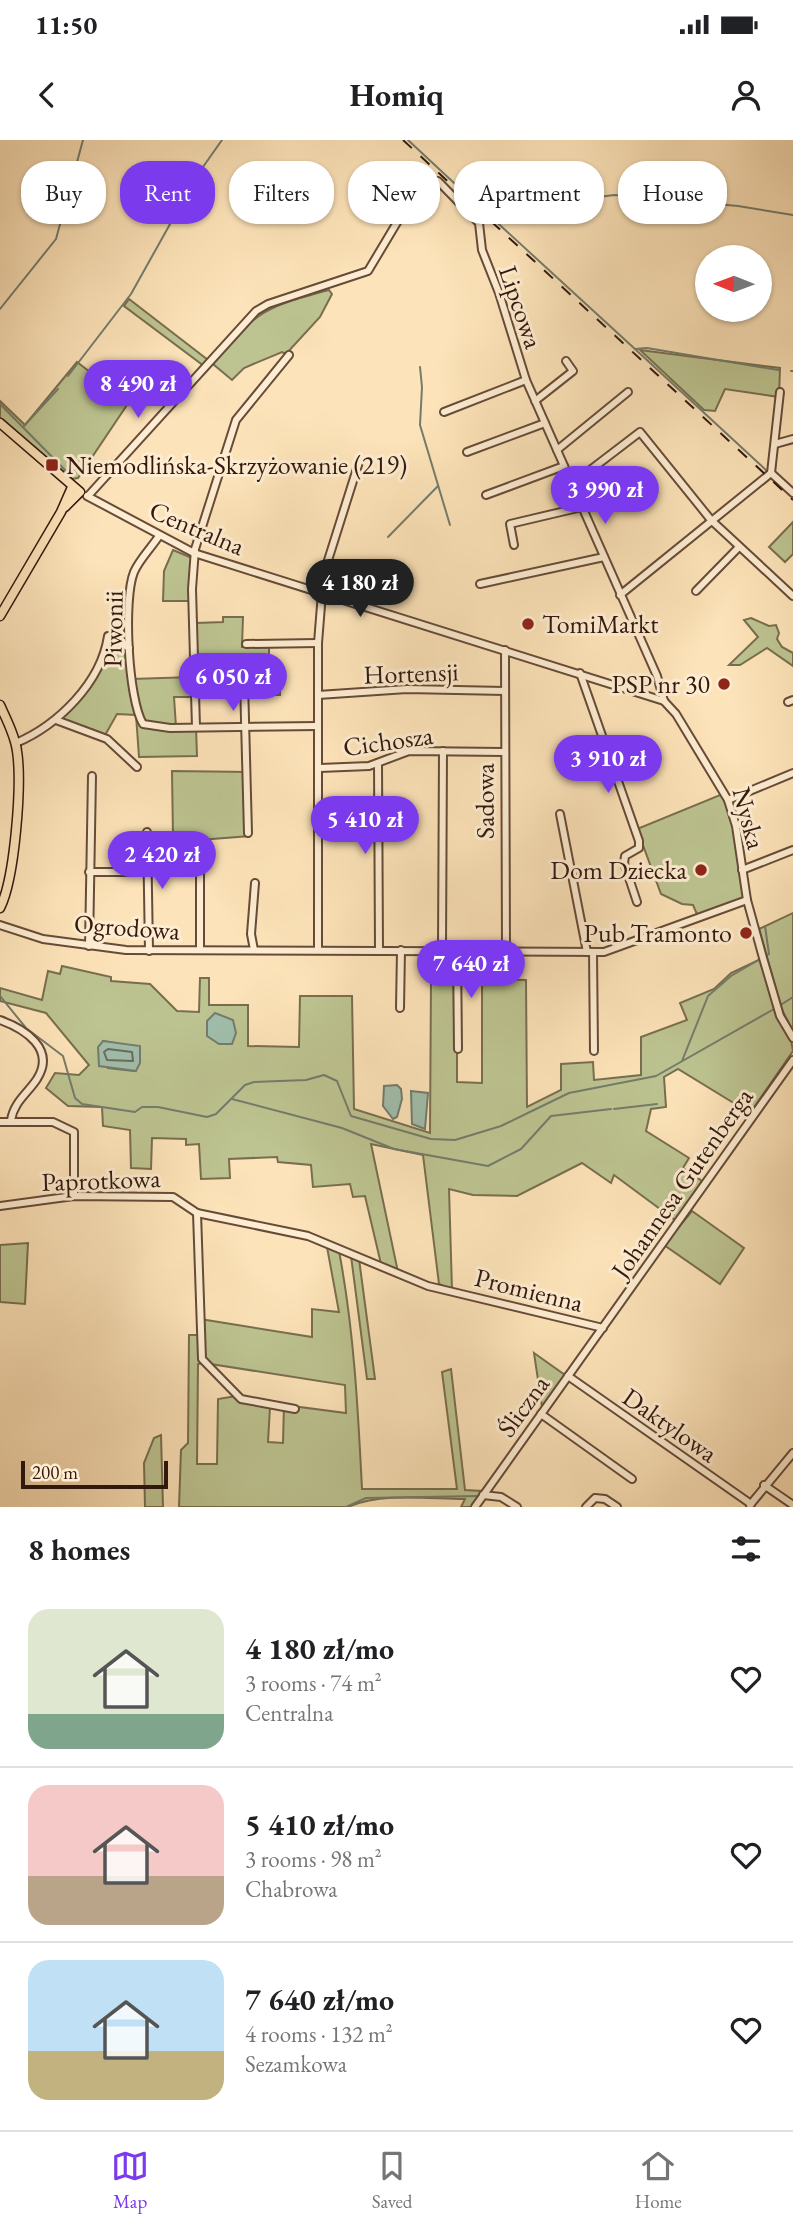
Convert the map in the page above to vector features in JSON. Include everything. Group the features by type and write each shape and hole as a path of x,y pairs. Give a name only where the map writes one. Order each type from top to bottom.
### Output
{"main road":[{"path":"0,423 76,489 0,616"},
{"path":"0,705 16,743 18,768 12,864 0,908"}],"street":[{"name":"Lipcowa","path":"88,496 243,325 268,304 368,271 420,184 425,181 438,181 480,223 482,250 499,293 526,380 663,691 664,701"},
{"path":"289,355 236,420 194,553 196,727 318,726"},
{"name":"Lipcowa","path":"535,401 573,371 566,361"},
{"path":"444,412 526,380"},
{"path":"557,450 628,392"},
{"path":"620,595 771,473 780,393"},
{"path":"467,452 545,423"},
{"path":"572,484 640,432 711,520 793,596"},
{"path":"775,444 793,439"},
{"path":"318,950 320,593 359,462"},
{"path":"486,495 564,466"},
{"path":"771,473 793,493"},
{"name":"Centralna","path":"76,489 194,553 664,701"},
{"path":"514,545 510,524 582,507"},
{"name":"Piwonii","path":"159,536 133,573 129,648 133,698 139,718 146,727 196,727"},
{"path":"696,591 739,547"},
{"path":"480,584 604,557"},
{"path":"16,743 56,720 71,706 102,662 108,636 113,636 129,648"},
{"path":"246,644 318,643"},
{"name":"Sadowa","path":"505,650 506,951"},
{"path":"580,673 639,841 639,848 625,856 624,863 638,902"},
{"path":"244,682 248,833"},
{"name":"Hortensji","path":"318,695 407,689 505,691"},
{"name":"Nyska","path":"664,701 676,714 728,800 736,826 747,900 777,1007 793,1038"},
{"path":"56,720 107,739 137,767"},
{"name":"Cichosza","path":"320,768 357,768 409,751 504,752"},
{"path":"442,950 443,751"},
{"path":"378,763 379,950"},
{"path":"728,800 793,773"},
{"path":"89,946 92,776"},
{"path":"560,814 590,952 594,1051"},
{"path":"147,832 149,951"},
{"path":"200,842 200,950"},
{"path":"742,870 793,850"},
{"path":"89,872 148,872"},
{"path":"254,950 251,934 255,883"},
{"name":"Ogrodowa","path":"0,925 26,936 89,946 149,951 590,952 613,951 747,900"},
{"path":"400,1008 401,950"},
{"path":"457,950 458,1049"},
{"path":"0,1020 27,1033 42,1053 41,1071 13,1109 11,1120"},
{"name":"Johannesa Gutenberga","path":"603,1328 793,1060"},
{"path":"0,1122 53,1122 74,1132 74,1196"},
{"name":"Paprotkowa","path":"0,1206 74,1196 170,1196 183,1200 197,1213 259,1224"},
{"path":"197,1213 202,1359 240,1399 295,1409"},
{"name":"Promienna","path":"259,1224 308,1236 398,1276 603,1328"},
{"name":"Śliczna","path":"475,1507 603,1328"},
{"name":"Daktylowa","path":"568,1376 750,1506"},
{"path":"541,1414 632,1479"},
{"path":"750,1506 764,1485 793,1453"},
{"path":"764,1485 793,1505"},
{"path":"483,1495 501,1497 517,1507"},
{"path":"586,1507 595,1498 605,1499 617,1507"}],"green space":[{"path":"329,290 332,294 320,317 286,354 282,352 244,368 232,380 213,364 240,333 262,314 274,307"},
{"path":"129,299 208,360 204,366 124,306"},
{"path":"640,350 780,368 779,397 725,389 715,411 704,410"},
{"path":"77,362 129,402 78,478 72,479 0,423 0,401 25,425"},
{"path":"793,522 793,554 785,562 769,547"},
{"path":"173,550 192,558 191,601 163,601 164,571"},
{"path":"223,617 243,617 242,647 269,647 269,677 280,678 280,695 245,695 244,678 225,678 224,655 196,654 196,623 223,622"},
{"path":"751,618 769,626 776,625 779,633 777,639 782,647 793,653 793,666 767,648 740,665 729,665 758,637 744,620"},
{"path":"108,636 129,648 132,679 192,677 191,697 174,697 176,727 196,727 197,756 139,757 136,715 117,714 104,737 56,720 102,662"},
{"path":"172,771 249,772 250,836 199,840 173,837"},
{"path":"725,793 733,814 747,900 699,919 693,905 682,904 661,894 637,829"},
{"path":"793,913 793,1031 782,1010 759,929"},
{"path":"763,958 775,1001 790,1034 793,1051 750,1113 678,1069 664,1077 666,1107 651,1109 646,1131 689,1158 683,1168 702,1181 675,1220 614,1175 611,1183 582,1163 517,1196 473,1195 449,1189 452,1290 439,1284 423,1155 371,1144 398,1272 381,1264 365,1196 353,1197 350,1184 313,1187 311,1165 278,1162 277,1157 229,1159 230,1178 201,1179 199,1144 186,1145 186,1139 152,1138 151,1169 131,1168 130,1130 103,1126 102,1107 68,1106 46,1088 55,1073 79,1075 89,1065 46,1013 0,1001 0,988 42,1000 48,971 60,974 62,966 111,977 111,981 150,984 177,1011 199,1012 200,978 209,978 209,1005 248,1005 248,1046 299,1047 300,996 352,996 354,1109 430,1133 431,980 457,980 457,1082 482,1083 482,979 526,980 527,1107 561,1090 561,1064 593,1062 594,1080 641,1075 641,1037 687,1020 680,1003 714,989 731,973","holes":["103,1041 119,1044 135,1071 108,1068"]},
{"path":"692,1211 744,1248 720,1284 664,1245"},
{"path":"28,1243 25,1304 0,1302 0,1245"},
{"path":"327,1247 339,1251 344,1281 355,1370 362,1489 457,1489 442,1372 451,1369 465,1490 482,1491 472,1507 461,1507 465,1499 406,1497 376,1499 348,1507 179,1507 181,1450 188,1443 189,1335 200,1335 200,1319 312,1337 312,1309 339,1312","holes":["198,1364 345,1385 346,1413 284,1405 283,1443 268,1442 270,1407 236,1396 218,1399 217,1464 197,1464"]},
{"path":"351,1256 359,1259 375,1379 367,1379"},
{"path":"534,1353 565,1375 542,1407"},
{"path":"161,1435 163,1507 145,1507 144,1463 154,1438"}],"water":[{"path":"215,1013 233,1020 236,1033 232,1044 219,1044 207,1036 207,1021"},
{"path":"103,1041 140,1046 140,1063 136,1071 99,1066 98,1047"},
{"path":"397,1085 401,1089 402,1099 397,1117 393,1119 383,1106 384,1086"},
{"path":"411,1091 428,1093 425,1129 412,1124"}],"waterway":[{"path":"0,309 56,239 83,140"},
{"path":"68,376 131,294 198,174 222,140"},
{"path":"408,140 454,183"},
{"path":"604,196 738,206 793,215"},
{"path":"499,224 635,349 647,348 778,370"},
{"path":"635,349 767,471"},
{"path":"420,367 420,425 450,525"},
{"path":"23,427 58,389"},
{"path":"0,404 66,471"},
{"path":"388,537 438,486"},
{"path":"765,926 769,954 765,956"},
{"path":"682,1061 708,996 731,976 760,959"},
{"path":"0,996 26,1028 63,1056 75,1098 82,1104 135,1112 142,1107 158,1107 207,1117 216,1114 245,1085 254,1082 306,1080 324,1075 337,1081 351,1116 431,1139 455,1140 501,1126 569,1093 656,1076 774,1009"},
{"path":"779,1006 793,997"},
{"path":"232,1099 342,1128 394,1149 488,1166 521,1149 551,1116 611,1109"},
{"path":"614,1109 657,1104"},
{"path":"346,1507 366,1498 478,1496"}],"railway":[{"path":"403,140 793,500"}],"place":[{"name":"Niemodlińska-Skrzyżowanie (219)","path":"52,465"},
{"name":"TomiMarkt","path":"528,624"},
{"name":"PSP nr 30","path":"724,684"},
{"name":"Dom Dziecka","path":"701,870"},
{"name":"Pub Tramonto","path":"746,933"}]}
